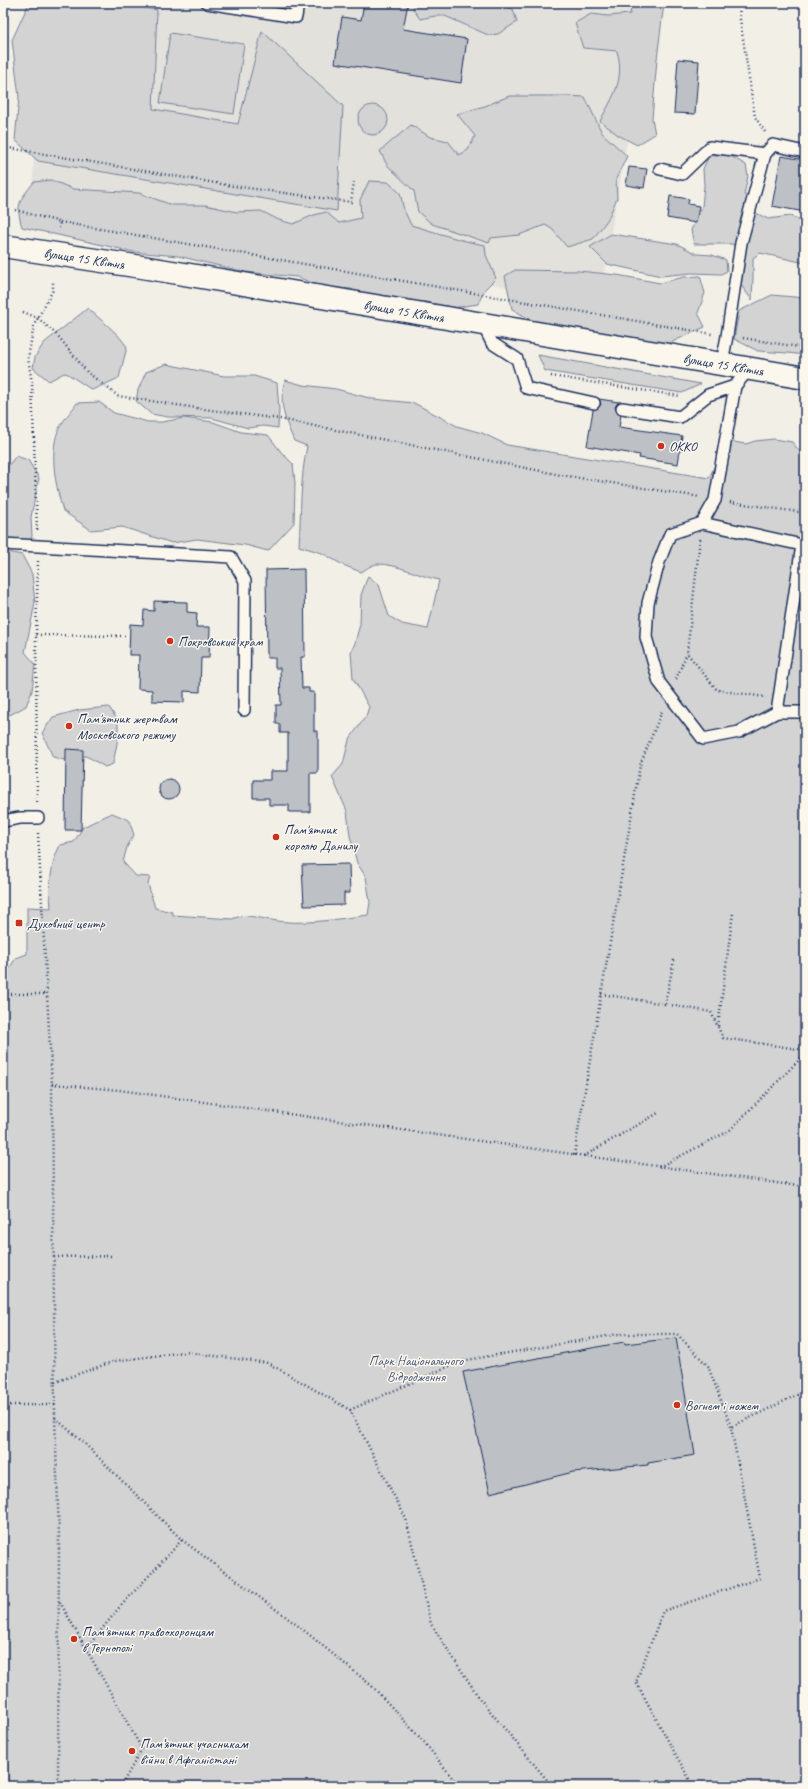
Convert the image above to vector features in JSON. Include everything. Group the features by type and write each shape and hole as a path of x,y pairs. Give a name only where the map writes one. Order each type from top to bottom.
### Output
{"highway":[{"name":"вулиця 15 Квітня","path":"3,246 142,267 805,378"}],"lane":[{"path":"207,3 296,18 298,3"},
{"path":"660,169 682,174 710,147 805,152"},
{"path":"722,364 742,243 769,150"},
{"path":"483,325 492,343 517,359 526,388 594,403"},
{"path":"702,523 715,500 735,386 749,369"},
{"path":"622,408 680,417 708,395 735,386"},
{"path":"777,712 802,545 702,523 670,534 659,562 648,603 646,637 660,682 703,739 739,732 777,712 805,712"},
{"path":"3,544 231,556 245,581 244,710"},
{"path":"3,821 20,818 38,818"}],"path":[{"path":"739,3 740,19 755,117 769,150"},
{"path":"3,147 233,186 351,202 354,182"},
{"path":"15,210 60,222 805,348"},
{"path":"59,228 60,222"},
{"path":"53,281 53,290 34,325 28,358 32,383 38,546 36,635 38,818 46,994 52,1084 55,1418 59,1535 58,1786"},
{"path":"23,312 38,318 58,336 87,372 118,396 280,419 561,475 805,513"},
{"path":"520,371 703,400"},
{"path":"574,1154 640,765 686,653 702,523"},
{"path":"36,635 126,636"},
{"path":"686,653 717,690 779,699"},
{"path":"718,1026 733,912"},
{"path":"665,1004 674,960"},
{"path":"3,994 46,994"},
{"path":"601,994 711,1012 723,1038 805,1050"},
{"path":"658,1167 729,1131 805,1054"},
{"path":"52,1084 119,1090 804,1187 805,1182"},
{"path":"584,1156 658,1113"},
{"path":"54,1257 112,1256"},
{"path":"350,1410 461,1361 619,1334 677,1334 708,1366 731,1427 760,1578 663,1612 636,1682 692,1786"},
{"path":"55,1382 115,1361 185,1352 268,1363 350,1410 406,1519 431,1624 480,1699 552,1786"},
{"path":"731,1427 805,1391"},
{"path":"6,1405 55,1405"},
{"path":"55,1418 90,1448 182,1540 301,1628 372,1686 424,1742 459,1786"},
{"path":"86,1649 118,1609 182,1540"},
{"path":"59,1600 142,1748 121,1786"}],"shaded area":[{"path":"40,3 652,3 598,303 32,202"}],"green space":[{"path":"29,3 114,3 157,10 153,109 238,124 262,31 343,106 337,211 38,161 15,140 19,97 12,40"},
{"path":"415,3 493,3 513,9 517,22 498,34 488,35 445,16 420,19 413,9"},
{"path":"632,3 664,3 657,59 652,119 655,134 637,145 618,135 600,121 613,96 619,80 620,71 617,51 583,48 575,23 591,14 608,16 630,14"},
{"path":"170,33 244,44 234,114 160,103"},
{"path":"509,96 585,97 602,133 627,156 616,179 617,198 608,219 593,239 567,247 552,229 545,225 519,235 491,238 489,243 432,224 418,212 414,191 387,165 380,151 411,125 430,137 448,141 459,155 468,150 475,136 457,114 485,106"},
{"path":"373,105 379,106 387,114 387,126 379,134 373,135 367,134 359,126 358,120 359,114 367,106"},
{"path":"709,155 729,155 746,165 748,176 744,195 755,199 754,212 768,219 790,216 805,223 805,263 760,253 753,258 752,300 740,284 739,256 733,244 694,244 691,230 702,207 704,185 703,169"},
{"path":"51,180 73,189 139,193 172,205 205,205 237,212 261,211 279,220 293,224 314,215 326,212 339,223 361,218 360,200 369,181 388,182 400,193 404,210 411,225 457,239 485,245 486,255 496,278 485,289 478,304 453,308 425,302 382,308 351,289 323,287 297,277 245,272 178,256 134,252 22,227 19,207 25,193 34,182"},
{"path":"611,234 677,244 697,254 712,255 726,260 727,271 721,274 691,273 661,276 607,264 590,247"},
{"path":"515,270 579,271 617,275 660,283 684,277 700,276 705,293 698,313 705,327 663,346 593,331 540,325 512,309 505,276"},
{"path":"772,295 805,298 805,355 758,351 734,339 739,311"},
{"path":"88,308 114,331 127,347 119,378 92,390 68,374 64,373 49,381 33,368 35,357 44,343"},
{"path":"538,355 701,384 682,393 545,371"},
{"path":"166,364 224,376 254,376 277,383 279,410 278,428 263,426 248,428 212,418 168,417 151,414 136,401 138,390 146,372"},
{"name":"Парк Національного Відродження","path":"285,380 303,385 336,389 373,399 414,403 457,426 482,433 507,445 709,478 726,441 746,444 755,441 774,439 792,442 801,453 805,452 805,1786 9,1786 6,1732 6,1672 3,1633 7,1582 3,1397 3,978 16,958 27,954 27,907 51,908 50,892 52,868 60,845 74,842 83,827 112,813 129,820 134,835 127,847 123,862 136,876 150,877 148,884 155,908 172,912 173,915 232,919 247,916 283,922 320,921 368,915 370,902 366,877 357,863 350,836 347,811 332,777 343,764 349,740 366,716 369,707 353,678 351,652 360,624 361,595 368,576 379,585 389,616 402,624 428,629 439,580 401,568 378,564 373,565 361,572 343,565 322,553 299,546 302,483 307,446 294,441 285,419 282,396"},
{"path":"99,402 114,413 148,422 162,422 184,418 213,422 241,432 268,435 293,464 295,483 294,523 268,551 245,545 197,539 172,543 122,527 91,530 63,511 54,471 54,450 55,440 59,428 77,403"},
{"path":"16,456 28,460 39,478 31,517 32,537 26,545 11,540 3,532 3,472"},
{"path":"8,552 22,555 32,574 35,603 25,652 35,664 32,691 26,706 10,715 3,706 3,649 5,634 3,627 3,557"},
{"path":"109,707 118,721 118,738 113,764 105,767 90,758 77,753 64,760 53,757 42,733 53,717 79,710"}],"building":[{"path":"364,3 408,3 403,29 467,39 461,83 335,63 342,17 361,20"},
{"path":"678,59 699,61 695,114 674,113"},
{"path":"781,156 805,160 805,212 772,206"},
{"path":"629,167 647,169 644,188 626,185"},
{"path":"670,196 689,199 688,204 699,206 696,223 667,218"},
{"path":"599,399 619,402 615,407 617,413 621,415 619,427 682,436 678,464 639,458 640,455 587,446 593,410 601,404"},
{"path":"304,569 305,657 301,657 302,688 309,688 309,692 314,692 314,731 318,731 318,773 310,773 310,812 289,812 289,805 269,805 269,798 253,798 253,780 270,780 270,771 288,771 288,733 280,733 280,724 276,724 276,705 281,705 280,668 275,668 275,658 267,658 266,570"},
{"name":"Покровський храм","path":"154,601 187,602 187,612 197,613 196,627 210,627 209,658 201,658 200,692 184,691 184,702 152,701 152,690 138,689 139,655 129,655 130,624 143,625 144,610 154,611"},
{"path":"66,749 83,750 81,830 65,830"},
{"path":"165,779 173,779 179,785 179,793 173,799 165,799 159,793 159,785"},
{"path":"349,864 350,893 344,893 344,905 304,906 302,865"},
{"path":"676,1338 695,1455 648,1463 648,1465 573,1472 490,1493 463,1372 624,1342 625,1344"}],"place":[{"name":"ОККО","path":"661,446"},
{"name":"Покровський храм","path":"170,641"},
{"name":"Пам'ятник жертвам Московського режиму","path":"69,726"},
{"name":"Пам'ятник королю Данилу","path":"276,837"},
{"name":"Духовний центр","path":"19,923"},
{"name":"Вогнем і ножем","path":"677,1405"},
{"name":"Пам'ятник правоохоронцям в Тернополі","path":"74,1639"},
{"name":"Пам’ятник учасникам війни в Афганістані","path":"132,1751"}]}
